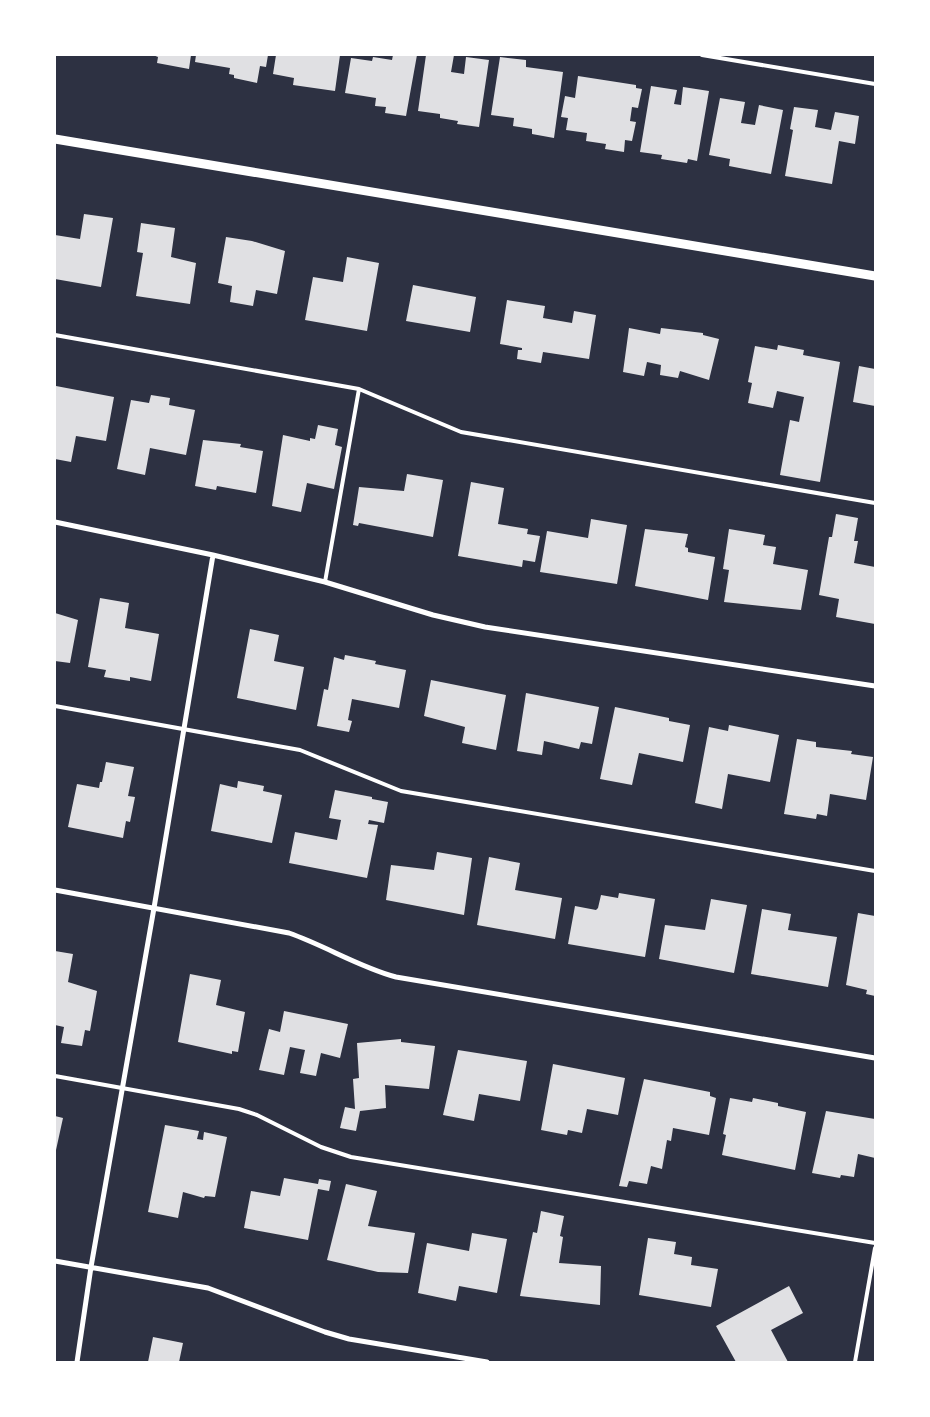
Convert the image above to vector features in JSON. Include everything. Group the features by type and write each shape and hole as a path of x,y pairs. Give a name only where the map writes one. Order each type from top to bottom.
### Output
{"street":[{"path":"55,139 875,276"},
{"path":"55,522 213,555 325,582 433,615 484,627 875,686"},
{"path":"77,1362 213,555"},
{"path":"55,890 289,933 311,941 376,972 396,978 875,1058"},
{"path":"55,1260 208,1288 325,1332 349,1339 487,1362"}],"lane":[{"path":"702,55 875,84"},
{"path":"55,334 359,389 461,432 875,503"},
{"path":"325,582 359,389"},
{"path":"55,706 300,750 400,791 875,871"},
{"path":"55,1076 239,1109 257,1115 321,1148 351,1157 875,1243"},
{"path":"855,1362 875,1248"}],"building":[{"path":"153,55 191,55 189,69 157,63 158,57"},
{"path":"196,55 268,55 266,67 260,66 257,83 234,78 234,75 229,74 230,68 195,62"},
{"path":"276,55 340,55 335,91 293,85 294,78 273,74"},
{"path":"393,55 417,55 406,116 385,113 386,107 375,106 376,98 345,93 351,58 372,61 373,57 392,60"},
{"path":"426,55 454,55 451,72 464,74 466,57 489,60 479,127 457,124 458,121 440,118 440,114 418,111"},
{"path":"500,57 526,60 526,67 563,72 554,138 532,134 532,129 513,126 514,118 491,115"},
{"path":"578,76 636,85 636,88 642,89 638,108 632,107 630,121 636,122 632,141 625,140 624,152 605,149 606,144 586,141 587,133 566,130 568,118 561,117 565,96 575,98"},
{"path":"651,86 677,90 674,104 681,105 683,87 709,91 697,161 688,159 687,163 661,159 662,155 640,152"},
{"path":"720,98 745,102 741,123 755,125 759,105 783,110 771,174 729,166 730,159 709,155"},
{"path":"794,107 818,110 815,127 831,130 835,112 859,116 855,144 839,141 832,184 785,176 793,130 790,129"},
{"path":"84,214 113,218 101,287 55,279 55,235 80,239"},
{"path":"141,223 175,228 171,257 196,263 190,304 136,296 143,253 137,252"},
{"path":"226,237 252,241 285,251 277,294 256,290 253,306 230,302 232,286 218,283"},
{"path":"347,257 379,263 367,331 305,320 313,277 343,282"},
{"path":"413,285 476,297 470,332 406,321"},
{"path":"507,300 545,306 543,318 572,323 574,311 596,315 589,359 543,352 541,363 517,359 518,350 522,350 522,348 500,344"},
{"path":"629,328 660,334 661,328 703,333 703,335 719,339 709,380 680,371 678,378 660,375 661,365 647,362 644,376 623,372"},
{"path":"778,345 804,350 803,355 840,362 820,482 780,475 790,420 799,422 804,397 777,391 773,408 748,403 752,383 748,382 755,346 777,350"},
{"path":"859,366 875,369 875,406 853,402"},
{"path":"56,386 114,397 106,441 76,436 71,462 55,459"},
{"path":"151,395 170,398 169,405 195,410 186,455 150,448 145,475 117,469 131,400 149,403"},
{"path":"318,425 338,429 335,445 342,447 334,489 307,483 301,512 272,506 283,435 310,441 310,438 315,439"},
{"path":"203,440 241,444 240,447 263,451 256,493 217,486 216,490 195,486"},
{"path":"407,474 443,480 433,537 359,523 358,526 353,525 359,487 404,491"},
{"path":"471,482 504,488 498,524 528,529 527,534 540,536 535,562 523,560 522,567 458,556"},
{"path":"836,514 858,518 854,541 858,541 854,563 875,567 875,624 836,617 839,599 819,595 829,537 832,537"},
{"path":"591,519 627,525 617,584 540,572 547,531 588,538"},
{"path":"645,529 688,534 685,547 688,548 688,552 715,557 708,600 635,586"},
{"path":"729,529 765,535 763,545 776,547 773,564 808,570 801,610 724,602 729,570 723,569"},
{"path":"100,598 129,603 125,628 159,634 151,681 130,677 130,681 104,677 106,670 88,667"},
{"path":"55,613 78,620 70,663 55,661"},
{"path":"250,629 279,635 274,661 304,667 296,710 237,698"},
{"path":"345,655 376,661 375,664 406,670 399,708 352,699 348,720 352,721 349,732 317,726 324,689 328,690 334,657 344,660"},
{"path":"431,680 506,695 496,750 462,743 465,727 424,716"},
{"path":"526,693 599,707 592,744 581,742 579,749 544,741 542,755 517,751"},
{"path":"615,707 669,718 669,721 690,725 683,762 639,753 632,785 600,779"},
{"path":"729,725 779,735 770,782 728,774 722,809 695,803 709,727 728,731"},
{"path":"797,739 816,742 816,747 852,751 851,754 873,757 866,800 830,794 827,816 817,814 816,819 784,814"},
{"path":"106,762 134,767 128,796 135,797 130,822 126,821 123,838 68,827 77,784 99,788"},
{"path":"238,781 264,786 263,791 282,795 272,843 211,831 220,784 237,788"},
{"path":"335,790 388,802 384,823 369,820 368,824 378,825 367,878 289,863 295,832 337,840 341,820 329,818"},
{"path":"437,852 472,858 464,915 386,900 391,865 434,870"},
{"path":"489,857 520,863 515,890 562,898 555,939 477,925"},
{"path":"619,893 655,899 645,957 568,944 575,906 596,910 601,895 618,898"},
{"path":"711,899 747,905 734,973 659,959 665,925 705,930"},
{"path":"762,909 791,914 788,930 837,937 828,987 751,974"},
{"path":"858,913 875,916 875,996 866,994 867,990 846,985"},
{"path":"55,951 73,954 68,982 97,991 90,1031 85,1030 82,1046 61,1043 64,1027 55,1025"},
{"path":"190,974 221,980 216,1005 245,1012 238,1052 232,1051 232,1054 178,1042"},
{"path":"284,1011 348,1024 340,1058 321,1053 316,1076 300,1073 305,1050 290,1047 284,1075 259,1070 269,1029 280,1032"},
{"path":"401,1039 401,1042 435,1046 429,1089 385,1085 386,1108 360,1111 356,1131 340,1128 345,1107 355,1109 353,1079 359,1078 357,1043"},
{"path":"458,1050 527,1061 520,1101 479,1094 474,1121 443,1115"},
{"path":"553,1064 625,1078 618,1115 587,1109 582,1133 568,1130 567,1135 541,1130"},
{"path":"644,1079 710,1092 710,1096 716,1098 709,1135 673,1128 671,1141 667,1140 662,1169 651,1166 647,1184 629,1181 627,1187 619,1186"},
{"path":"730,1098 752,1102 753,1098 778,1103 778,1106 806,1112 795,1170 722,1155 726,1135 723,1134"},
{"path":"826,1111 875,1119 875,1158 858,1154 854,1177 841,1175 840,1178 812,1173"},
{"path":"55,1116 63,1118 56,1150 55,1150"},
{"path":"165,1125 199,1131 197,1139 203,1140 204,1132 227,1137 215,1197 205,1196 204,1198 183,1192 178,1218 148,1212"},
{"path":"284,1178 318,1184 319,1179 331,1181 329,1191 318,1189 308,1240 244,1228 251,1191 280,1196"},
{"path":"346,1184 377,1191 368,1226 415,1233 408,1273 378,1272 327,1260"},
{"path":"541,1211 564,1216 560,1236 563,1237 559,1263 601,1266 600,1305 520,1296 533,1232 537,1233"},
{"path":"472,1233 507,1239 497,1293 459,1286 456,1301 418,1293 427,1243 469,1251"},
{"path":"648,1238 676,1242 674,1254 692,1257 691,1265 718,1269 711,1307 639,1295"},
{"path":"789,1286 803,1313 771,1330 788,1362 736,1362 716,1326"},
{"path":"153,1337 183,1343 179,1362 148,1362"}]}
